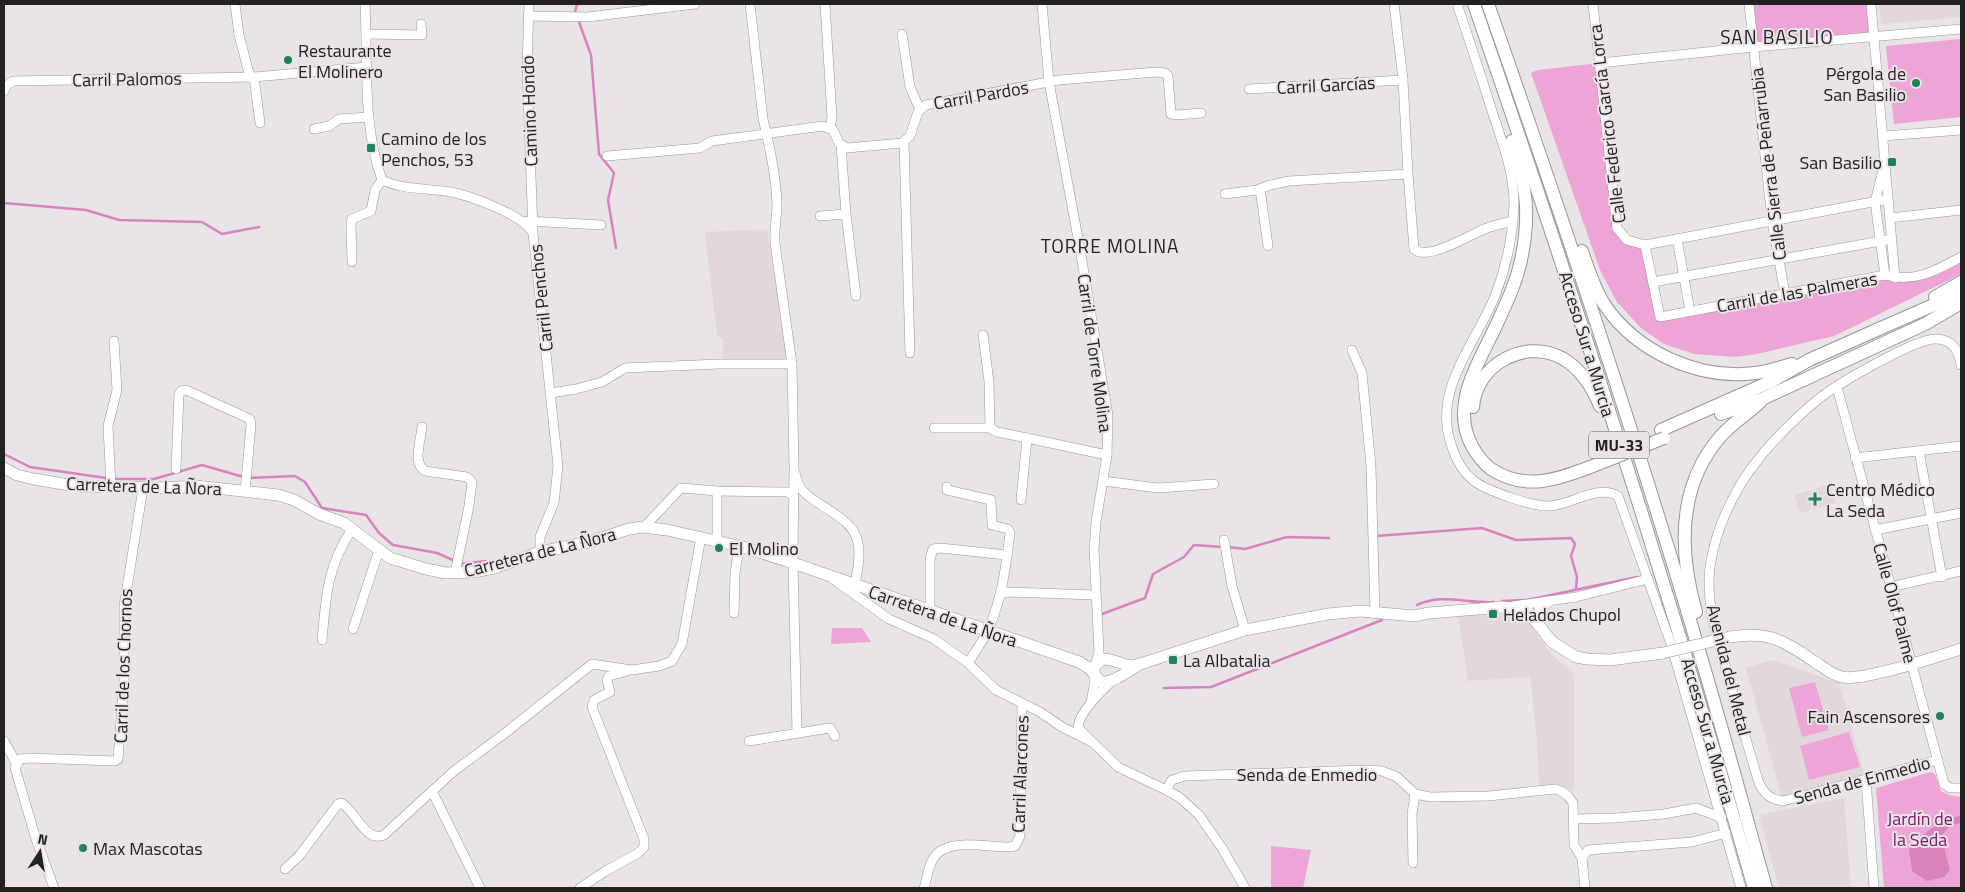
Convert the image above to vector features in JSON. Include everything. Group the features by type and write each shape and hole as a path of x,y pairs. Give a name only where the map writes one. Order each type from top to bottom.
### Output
{"highway":[{"name":"Acceso Sur a Murcia","path":"1488,4 1565,226 1649,487 1703,662 1766,888"},
{"name":"Acceso Sur a Murcia","path":"1474,5 1574,299 1668,593 1754,888"},
{"path":"1474,5 1522,176 1526,205 1526,232 1517,275 1502,314 1476,367 1468,388 1464,409 1467,435 1481,459 1489,467 1509,478 1547,482 1662,434 1733,408 1762,400 1924,324 1961,303"},
{"path":"1565,226 1580,247 1598,293 1612,315 1632,336 1664,357 1692,367 1742,374 1756,373 1809,360"},
{"path":"1881,328 1961,282"},
{"path":"1662,434 1764,385 1809,360 1961,293"},
{"path":"1924,324 1961,311"},
{"path":"1592,462 1544,473 1520,472 1501,466 1487,454 1476,436 1472,410 1478,385 1488,371 1512,355 1540,352 1554,355 1569,363 1585,378 1596,396 1602,412 1612,422"},
{"path":"1703,662 1697,616 1685,555 1684,527 1687,503 1696,474 1715,444 1729,428 1762,400"}],"main road":[{"name":"Carretera de La Ñora","path":"4,468 17,475 54,483 94,487 111,482 143,488 246,482 286,497 307,509 334,519 352,529 390,558 433,570 456,566 474,572 494,568 540,552 589,542 629,529 644,527 668,530 739,546 793,563 1095,669"},
{"path":"1140,664 1114,680 1101,682 1095,669 1102,659 1112,660 1125,666 1140,664 1245,630 1347,612 1414,616 1438,612 1503,608 1516,608 1529,613 1559,648 1587,660 1610,660 1663,653 1747,634 1770,636 1798,650 1829,672 1843,678 1861,677 1961,649"},
{"path":"1112,660 1118,672 1114,680"}],"street":[{"path":"235,4 239,35 252,77 260,123"},
{"path":"352,262 352,219 371,211 376,190 382,180 373,148 370,117 365,4"},
{"name":"Camino Hondo","path":"529,4 527,43 531,224"},
{"path":"528,16 588,17 695,4"},
{"path":"750,4 776,198 774,243 792,364 793,563 798,733"},
{"path":"824,4 832,109 830,128 841,145 846,214 856,296"},
{"name":"Carril de Torre Molina","path":"1042,4 1049,82 1080,248 1108,415 1107,455 1096,522 1094,549 1099,656 1095,669 1090,705"},
{"path":"1394,4 1403,80 1413,244 1416,252 1436,252 1486,228 1513,221"},
{"path":"1457,4 1509,165 1514,200 1511,243 1495,295 1461,360 1448,393 1446,422 1452,450 1466,473 1481,486 1528,502 1550,506 1607,491 1618,496 1670,641 1742,888"},
{"name":"Calle Federico García Lorca","path":"1593,4 1617,228 1627,240 1646,245"},
{"name":"Calle Sierra de Peñarrubia","path":"1749,4 1772,221 1785,294"},
{"path":"1871,4 1896,278"},
{"path":"366,34 422,35 422,24"},
{"path":"1600,63 1961,28"},
{"path":"902,34 910,87 920,110"},
{"name":"Carril Palomos","path":"4,91 6,86 13,82 252,77 368,67"},
{"name":"Carril Pardos","path":"904,142 912,130 920,110 926,105 1049,82 1164,73 1168,76 1171,114 1201,113"},
{"name":"Carril Garcías","path":"1249,89 1403,80"},
{"path":"314,129 329,126 338,119 370,117"},
{"path":"607,156 700,148 712,141 767,132 814,127 830,128"},
{"path":"1884,136 1961,130"},
{"path":"841,145 852,148 904,142 910,353"},
{"path":"1884,275 1875,202 1886,160"},
{"path":"1226,194 1260,189 1288,181 1408,174"},
{"name":"Carril Penchos","path":"382,180 419,190 456,194 531,224 558,466 552,509 540,537 540,552"},
{"path":"1260,189 1268,246"},
{"path":"1888,200 1646,245 1653,282 1892,239"},
{"path":"1890,218 1961,210"},
{"path":"820,216 846,214"},
{"path":"531,224 602,225"},
{"path":"1677,239 1690,311"},
{"name":"Carril de las Palmeras","path":"1653,282 1660,317 1884,275 1896,278 1925,275 1961,257"},
{"path":"982,335 990,385 990,428"},
{"name":"Avenida del Metal","path":"1773,800 1764,792 1759,783 1716,634 1711,604 1710,569 1723,518 1736,491 1751,469 1783,431 1823,395 1857,374 1923,341 1936,339 1953,345 1958,351 1961,365"},
{"path":"111,482 108,420 116,400 117,390 114,341"},
{"path":"1352,350 1362,372 1371,466 1375,613"},
{"path":"551,393 602,382 625,368 719,364 792,364"},
{"name":"Calle Olof Palme","path":"1837,387 1938,760"},
{"path":"176,469 179,394 184,390 222,405 250,419 246,482"},
{"path":"422,427 418,463 421,469 467,477 472,482 469,506 456,566"},
{"path":"934,428 990,428 997,432 1107,455"},
{"path":"1021,500 1026,438"},
{"path":"1855,458 1961,446"},
{"path":"1919,451 1942,576"},
{"path":"794,468 798,483 806,494 843,521 855,534 859,553 855,586"},
{"path":"1103,481 1158,488 1214,484"},
{"path":"947,487 950,491 975,495 992,501 992,525 1006,528 1010,531 1004,578 988,631 968,663"},
{"name":"Carril de los Chornos","path":"16,763 20,759 29,758 115,761 118,758 124,681 124,606 143,488"},
{"path":"644,527 681,488 718,491 788,492 793,499"},
{"path":"717,541 718,491"},
{"path":"793,499 797,493 806,494"},
{"path":"1875,530 1961,513"},
{"path":"322,640 331,570 341,546 352,529"},
{"path":"608,676 659,666 672,661 678,653 682,644 701,538"},
{"path":"1224,540 1232,586 1245,630"},
{"path":"734,613 735,574 739,546"},
{"path":"930,611 930,559 933,549 940,548 1007,555"},
{"path":"353,629 379,550"},
{"path":"1890,587 1961,571"},
{"path":"829,576 889,618 934,639 968,663 996,690 1040,712 1062,727 1090,741"},
{"path":"1004,578 1008,588 1016,592"},
{"path":"1503,608 1552,601 1612,589 1648,579"},
{"path":"998,599 1004,592 1095,595"},
{"path":"1542,630 1538,618 1539,609 1552,601"},
{"path":"1099,644 1103,653 1112,660"},
{"path":"285,869 300,855 338,804 341,803 347,806 370,834 380,837 462,765 504,734 587,666 592,664 604,665 632,670"},
{"path":"580,888 638,853 644,847 644,839 592,707 594,700 610,692 607,680 610,670 604,665"},
{"path":"1062,727 1070,728 1079,721 1090,705 1114,680"},
{"name":"Carril Alarcones","path":"924,888 934,857 946,848 968,845 1010,847 1015,846 1018,842 1020,836 1022,704"},
{"path":"1079,721 1078,728 1118,767 1166,790 1187,804 1209,828 1245,888"},
{"path":"749,741 830,728 835,736"},
{"path":"4,741 16,763 16,776 54,888"},
{"name":"Senda de Enmedio","path":"1773,800 1783,801 1938,760 1944,784 1950,788 1961,788"},
{"name":"Senda de Enmedio","path":"1166,790 1172,780 1185,776 1366,770 1382,771 1397,777 1415,794"},
{"path":"1866,780 1874,888"},
{"path":"1414,863 1412,814 1415,794 1430,797 1459,798 1555,790 1568,796 1573,803 1574,845 1582,858 1585,888"},
{"path":"432,791 480,888"},
{"path":"1574,819 1664,814 1696,808 1722,818"},
{"path":"1582,858 1588,850 1692,842 1726,833"}],"shaded area":[{"path":"1879,4 1961,4 1961,17 1881,24"},
{"path":"767,229 787,356 782,361 723,362 723,339 717,336 705,232"},
{"name":"Centro Médico La Seda","path":"1830,484 1835,503 1800,513 1795,495"},
{"path":"1458,615 1524,615 1552,655 1574,674 1573,791 1560,785 1539,788 1537,741 1530,677 1467,681"},
{"path":"1772,660 1839,683 1866,780 1783,801 1746,668"},
{"path":"1844,798 1851,888 1779,888 1759,815"},
{"path":"1961,816 1961,823 1951,825 1943,834 1950,870 1944,877 1927,881 1912,871 1909,849 1939,823"}],"green space":[{"path":"1749,4 1871,4 1874,37 1754,47"},
{"path":"1961,39 1961,117 1894,124 1886,46"},
{"path":"1600,63 1617,228 1627,240 1645,245 1660,317 1885,275 1925,275 1961,257 1961,274 1834,336 1757,354 1735,357 1694,354 1664,344 1642,329 1617,302 1600,270 1531,73 1538,70"},
{"path":"832,628 862,628 871,642 831,644"},
{"path":"1815,682 1829,730 1802,737 1789,688"},
{"path":"1849,732 1860,767 1809,780 1800,746"},
{"name":"Jardín de la Seda","path":"1931,772 1935,774 1941,791 1949,795 1961,797 1961,888 1884,888 1876,788"},
{"path":"1271,846 1311,850 1303,888 1271,888"}],"waterway":[{"path":"575,12 577,4"},
{"path":"579,22 591,55 599,154 614,173 608,200 616,248"},
{"path":"4,203 86,210 119,220 202,222 222,234 259,227"},
{"path":"4,454 30,467 113,479 154,479 202,465 247,478 295,476 305,482 322,508 366,515 379,533 393,545 437,553 455,561"},
{"path":"1376,536 1482,528 1516,540 1571,538 1575,544 1571,556 1577,577 1576,590"},
{"path":"1228,547 1245,549 1287,537 1329,538"},
{"path":"1102,614 1145,598 1153,574 1184,557 1194,545 1222,547"},
{"path":"460,564 486,561"},
{"path":"1502,601 1527,600 1637,577"},
{"path":"1417,605 1445,599 1494,602"},
{"path":"1164,688 1211,687 1382,620"}],"place":[{"name":"Restaurante El Molinero","path":"288,60"},
{"name":"Pérgola de San Basilio","path":"1916,83"},
{"name":"Camino de los Penchos, 53","path":"371,148"},
{"name":"San Basilio","path":"1892,162"},
{"name":"Centro Médico La Seda","path":"1815,499"},
{"name":"El Molino","path":"719,548"},
{"name":"Helados Chupol","path":"1493,614"},
{"name":"La Albatalia","path":"1173,660"},
{"name":"Fain Ascensores","path":"1940,716"},
{"name":"Max Mascotas","path":"83,848"}],"district":[{"name":"SAN BASILIO","path":"1777,36"},
{"name":"TORRE MOLINA","path":"1110,245"}]}
